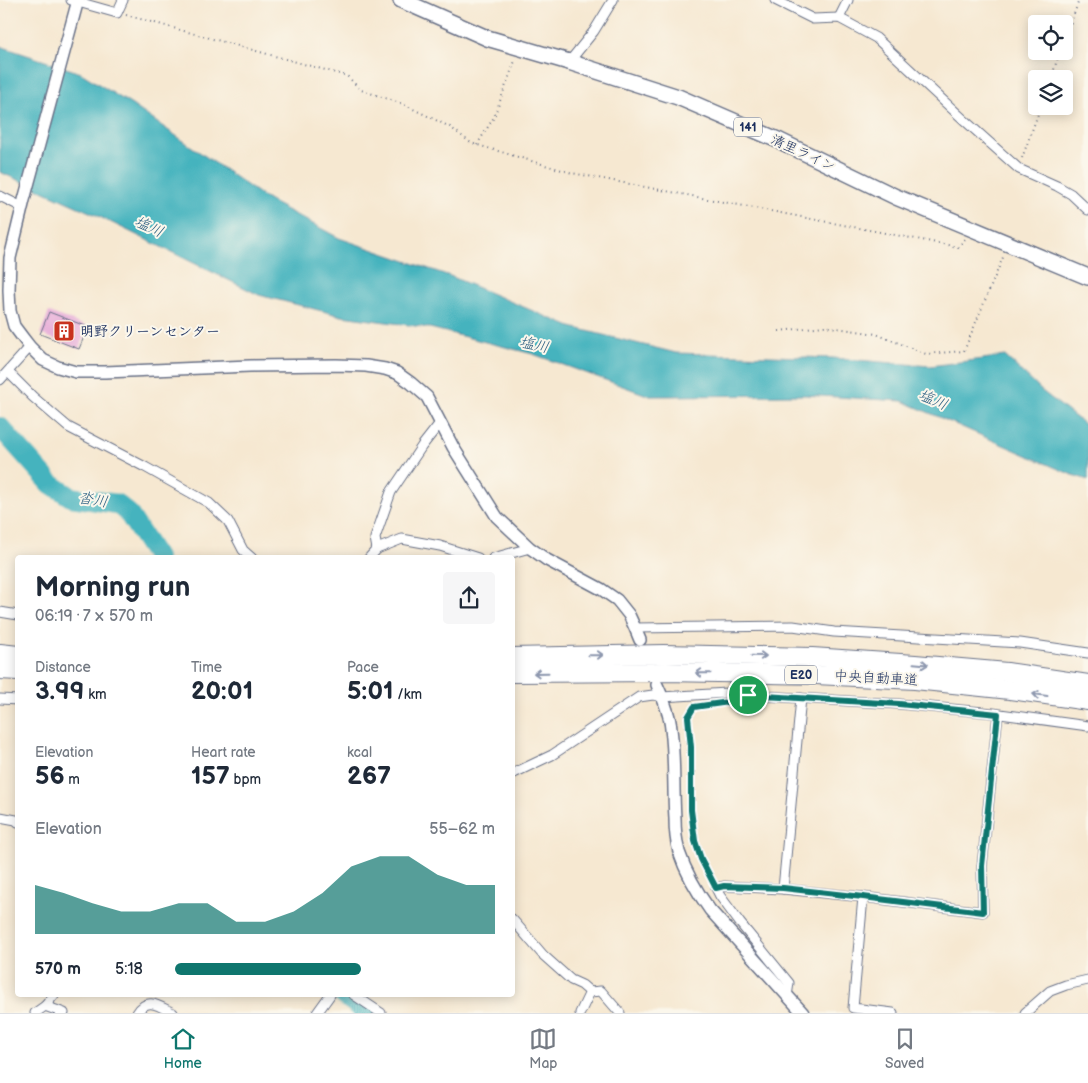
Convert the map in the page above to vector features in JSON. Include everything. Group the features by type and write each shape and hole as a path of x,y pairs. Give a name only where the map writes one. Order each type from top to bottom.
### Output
{"highway":[{"name":"清里ライン","path":"401,0 487,38 678,97 780,141 896,197 1088,276"},
{"path":"0,653 15,655"},
{"name":"中央自動車道","path":"515,656 663,654 812,657 998,671 1088,684"},
{"path":"0,670 15,671"},
{"name":"中央自動車道","path":"515,673 666,672 816,675 915,680 1010,690 1088,701"}],"street":[{"path":"122,0 117,13 76,2 10,258 10,310 14,326 30,347 43,360 76,372 336,365 366,366 397,373 427,397 453,447 497,517 530,548 617,600 629,615 640,640"},
{"path":"569,62 594,31 613,0"},
{"path":"775,0 813,19 839,18 876,38 1019,169 1071,194 1088,210"},
{"path":"839,18 848,0"},
{"path":"0,196 23,203"},
{"path":"0,380 30,347"},
{"path":"8,372 33,397 68,427 209,503 228,521 243,550 249,555"},
{"path":"377,549 375,538 391,492 440,423"},
{"path":"372,555 377,549 402,539 440,546 468,555"},
{"path":"504,555 530,548"},
{"path":"0,612 15,614"},
{"path":"636,628 793,626 834,632 1020,643 1088,652"},
{"path":"657,685 671,726 676,833 679,851 686,869 698,894 710,910 803,1013"},
{"path":"515,773 552,755 639,697 653,695 662,697 728,693 899,704 998,714 1088,726"},
{"path":"783,888 801,698"},
{"path":"0,699 15,700"},
{"path":"788,996 789,983 740,923 716,888 724,886 783,888 983,912 982,866 998,714"},
{"path":"0,817 15,820"},
{"path":"863,897 853,1008 893,1013"},
{"path":"515,922 543,955 571,980 582,985 590,992 601,991 620,1013"},
{"path":"1025,1013 1050,991 1088,980"},
{"path":"580,1013 590,992"},
{"path":"35,1013 45,1006 52,997"},
{"path":"317,1013 329,997"},
{"path":"357,997 381,1013"},
{"path":"137,1013 138,1010 147,1004 154,1003 173,1013"},
{"path":"45,1006 64,1013"}],"lane":[{"path":"716,888 701,859 695,841 691,810 691,747 688,717 694,707 729,702 748,695"}],"path":[{"path":"1073,17 1079,0"},
{"path":"117,13 347,76 361,90 403,104 450,128 471,143 572,172 958,247 974,230"},
{"path":"477,145 494,117 520,48"},
{"path":"1019,169 1038,115"},
{"path":"779,331 824,326 876,334 926,354 964,351 1008,244"}],"water":[{"name":"塩川","path":"0,46 81,73 132,105 268,200 339,238 450,276 571,327 676,353 833,358 930,366 1005,356 1042,391 1088,427 1088,480 1070,474 902,401 805,395 650,396 533,354 430,328 342,316 259,295 94,214 0,172"}],"building":[{"name":"明野クリーンセンター","path":"49,312 88,327 79,349 40,334"}],"waterway":[{"name":"沓川","path":"0,427 51,484 71,497 117,504 128,513 155,555"},
{"name":"沓川","path":"346,997 368,1013"}],"place":[{"name":"明野クリーンセンター","path":"64,331"}],"route":[{"path":"748,695 899,704 998,714 982,866 983,912 783,888 724,886 716,888 701,859 695,841 691,810 691,747 688,717 694,707 729,702 748,695"}]}
